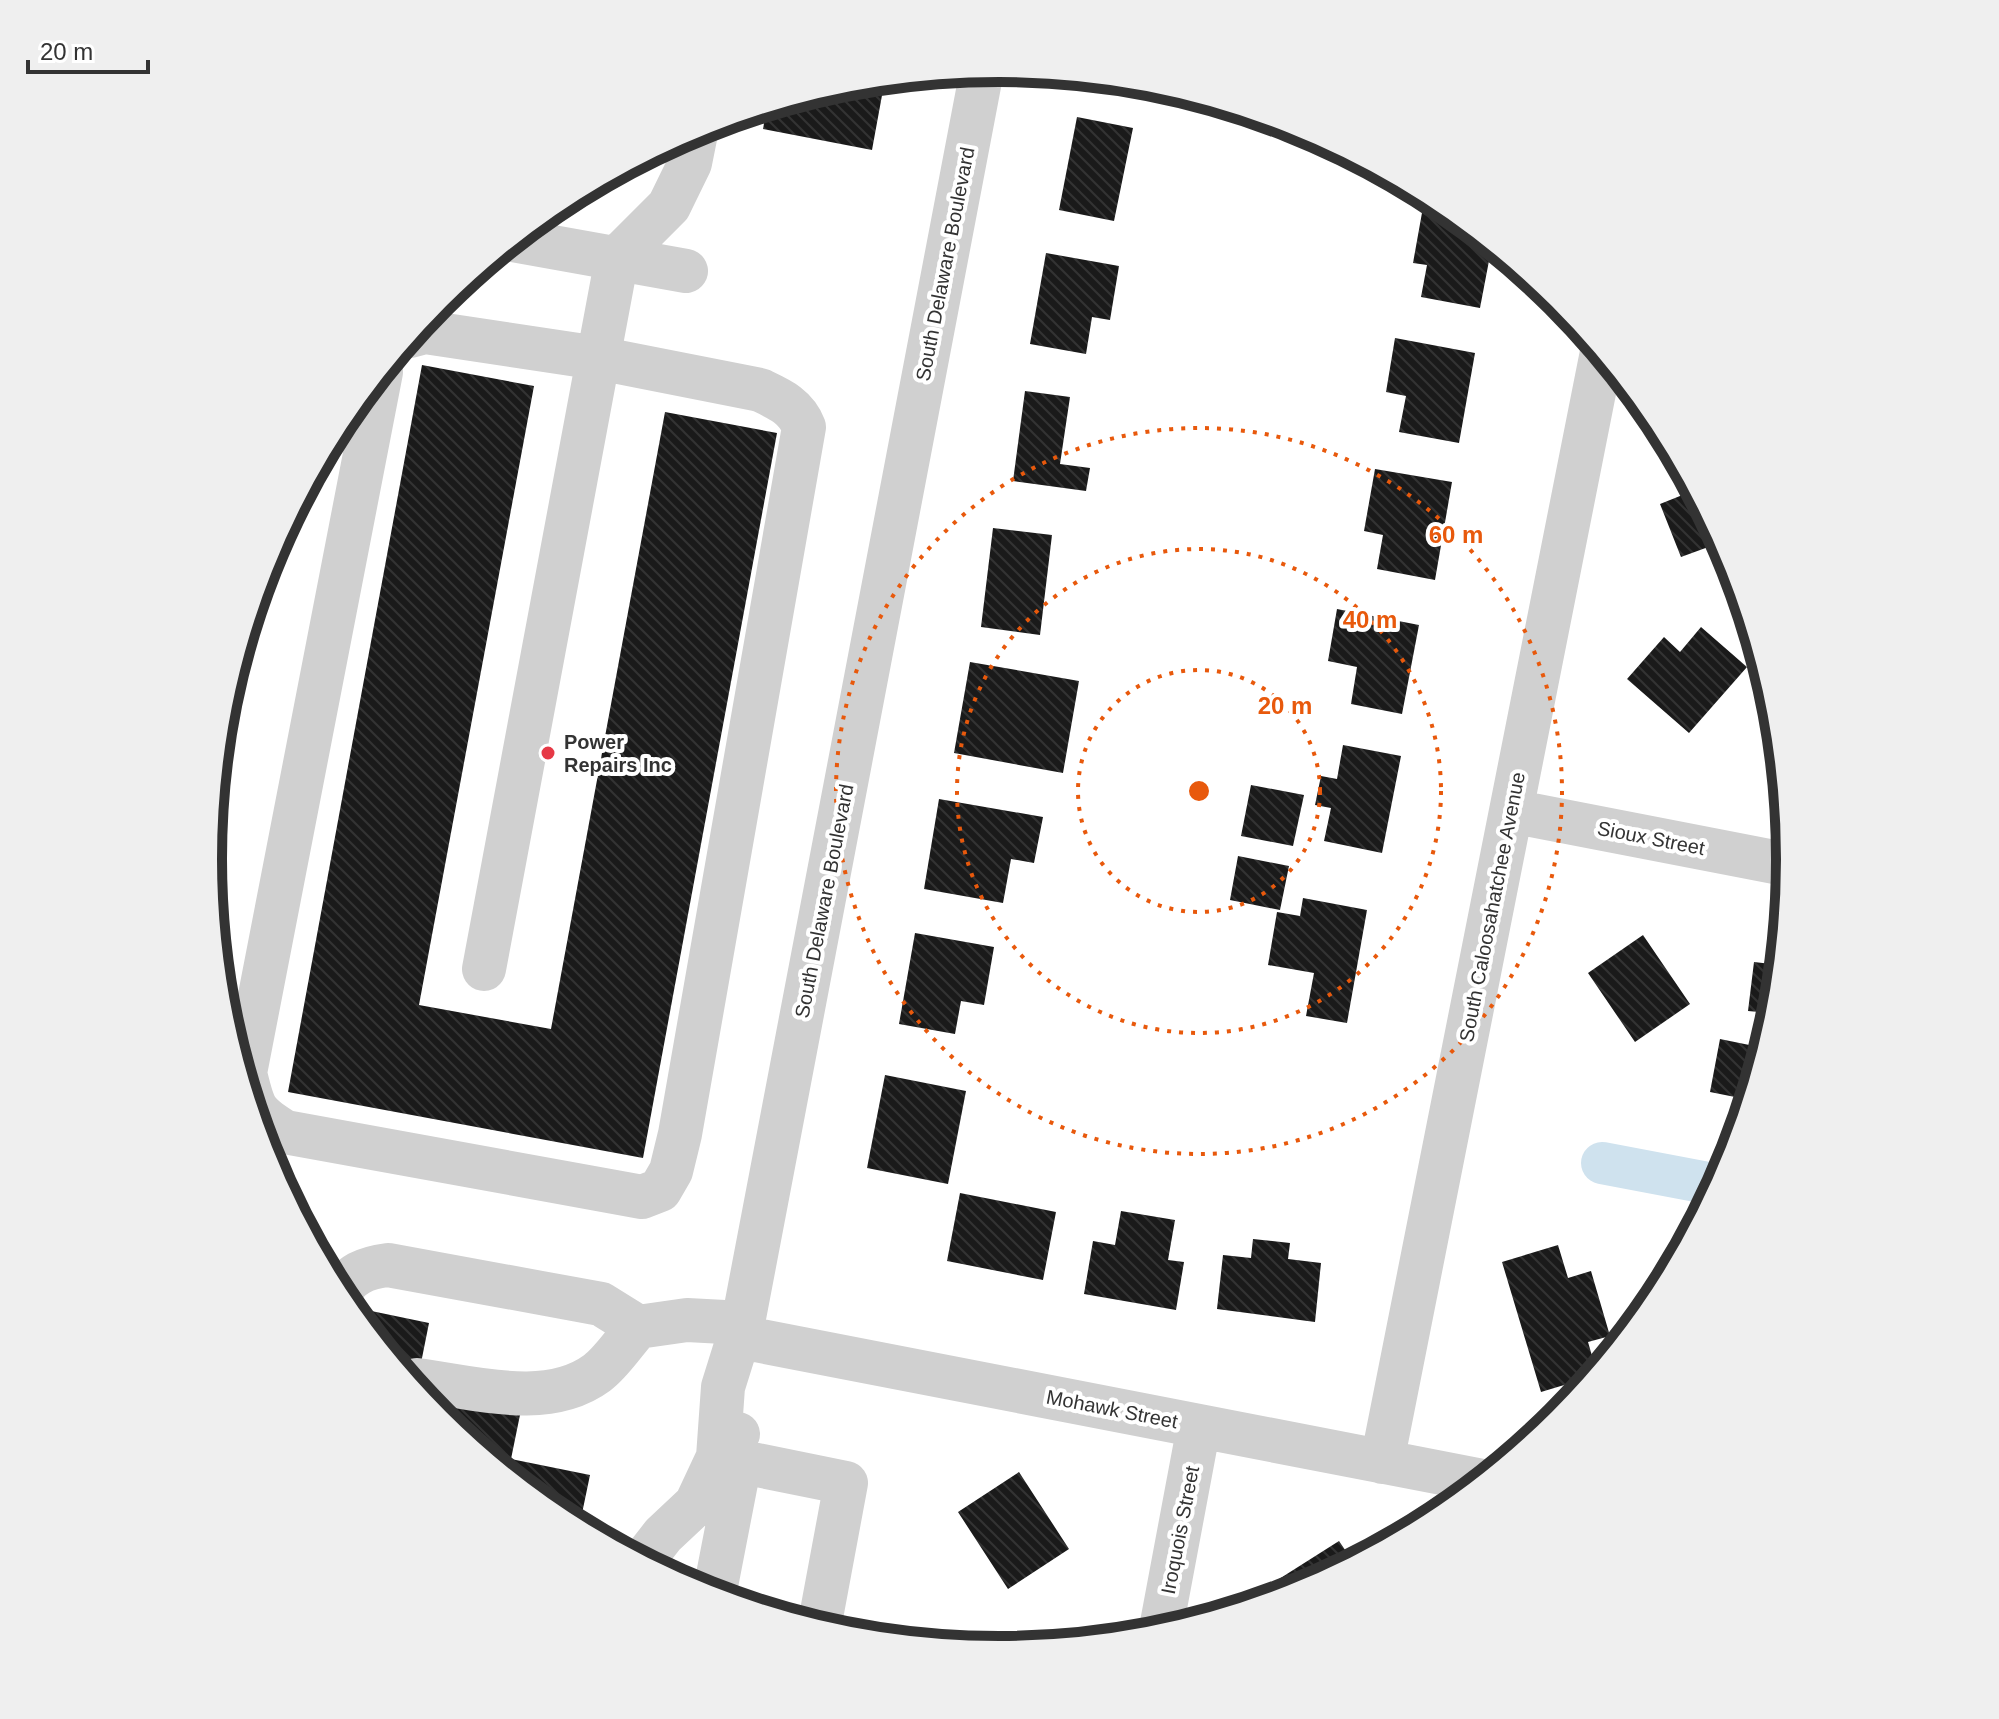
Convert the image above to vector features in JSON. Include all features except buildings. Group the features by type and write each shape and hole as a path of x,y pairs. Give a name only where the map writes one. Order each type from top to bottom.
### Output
{"street":[{"name":"South Delaware Boulevard","path":"729,1460 746,1390 742,1330 980,83"},
{"path":"484,969 617,258 669,206 690,163 694,145"},
{"path":"539,234 617,258 686,271"},
{"path":"268,1121 285,1132 642,1197 660,1190 671,1171 680,1134 804,427 799,414 760,390 598,358 429,333"},
{"name":"South Caloosahatchee Avenue","path":"1382,1462 1599,366"},
{"path":"248,1059 377,395"},
{"name":"Sioux Street","path":"1511,811 1777,862"},
{"path":"347,1281 368,1267 388,1265 601,1304 638,1327 597,1373 562,1389 531,1394 423,1381"},
{"name":"Mohawk Street","path":"638,1327 687,1320 742,1330 1199,1426 1470,1478"},
{"name":"Iroquois Street","path":"1163,1619 1199,1426"},
{"path":"649,1553 696,1504 729,1460"},
{"path":"715,1583 729,1460"},
{"path":"729,1460 846,1483 821,1616"}],"waterway":[{"path":"1602,1163 1706,1183"}],"place":[{"name":"Power Repairs Inc","path":"548,753"}]}
